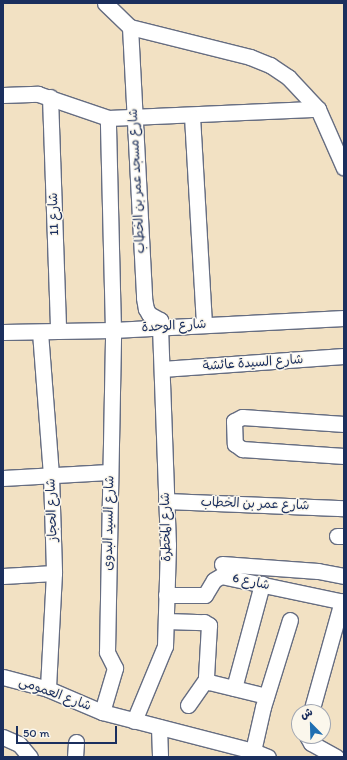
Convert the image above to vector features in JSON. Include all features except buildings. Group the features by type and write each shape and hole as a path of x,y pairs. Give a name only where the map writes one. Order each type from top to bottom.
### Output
{"street":[{"path":"106,3 130,27 250,57 270,65 288,77 318,109 344,168"},
{"name":"شارع مسجد عمر بن الخطاب","path":"130,27 144,298 146,308 150,314 157,317 160,327"},
{"path":"3,95 17,93 50,97 108,118 192,116 318,109"},
{"name":"شارع 11","path":"50,97 58,331"},
{"path":"192,116 204,324"},
{"name":"شارع السيد البدوى","path":"102,712 115,668 107,652 113,330 108,118"},
{"name":"شارع الوحدة","path":"3,332 113,330 204,324 344,318"},
{"name":"شارع المخطرة","path":"134,721 163,655 166,621 166,500 160,327"},
{"name":"شارع الحجاز","path":"40,332 51,476 54,574 48,689"},
{"name":"شارع السيدة عائشة","path":"162,370 344,356"},
{"path":"344,424 235,418 234,440 242,449 344,456"},
{"path":"3,478 110,472"},
{"name":"شارع عمر بن الخطاب","path":"166,500 344,508"},
{"path":"222,564 318,571 344,576"},
{"path":"3,576 54,574"},
{"name":"شارع 6","path":"166,595 205,595 214,580 221,576 343,601"},
{"path":"234,688 262,584"},
{"path":"313,704 343,601"},
{"path":"253,751 266,696 290,620"},
{"path":"166,621 204,622 208,625 206,680 188,705"},
{"name":"شارع العمومى","path":"3,677 48,689 102,712 253,751 268,757"},
{"path":"206,680 266,696"},
{"path":"159,727 160,757"},
{"path":"3,737 19,744 30,757"},
{"path":"313,744 336,757"}]}
